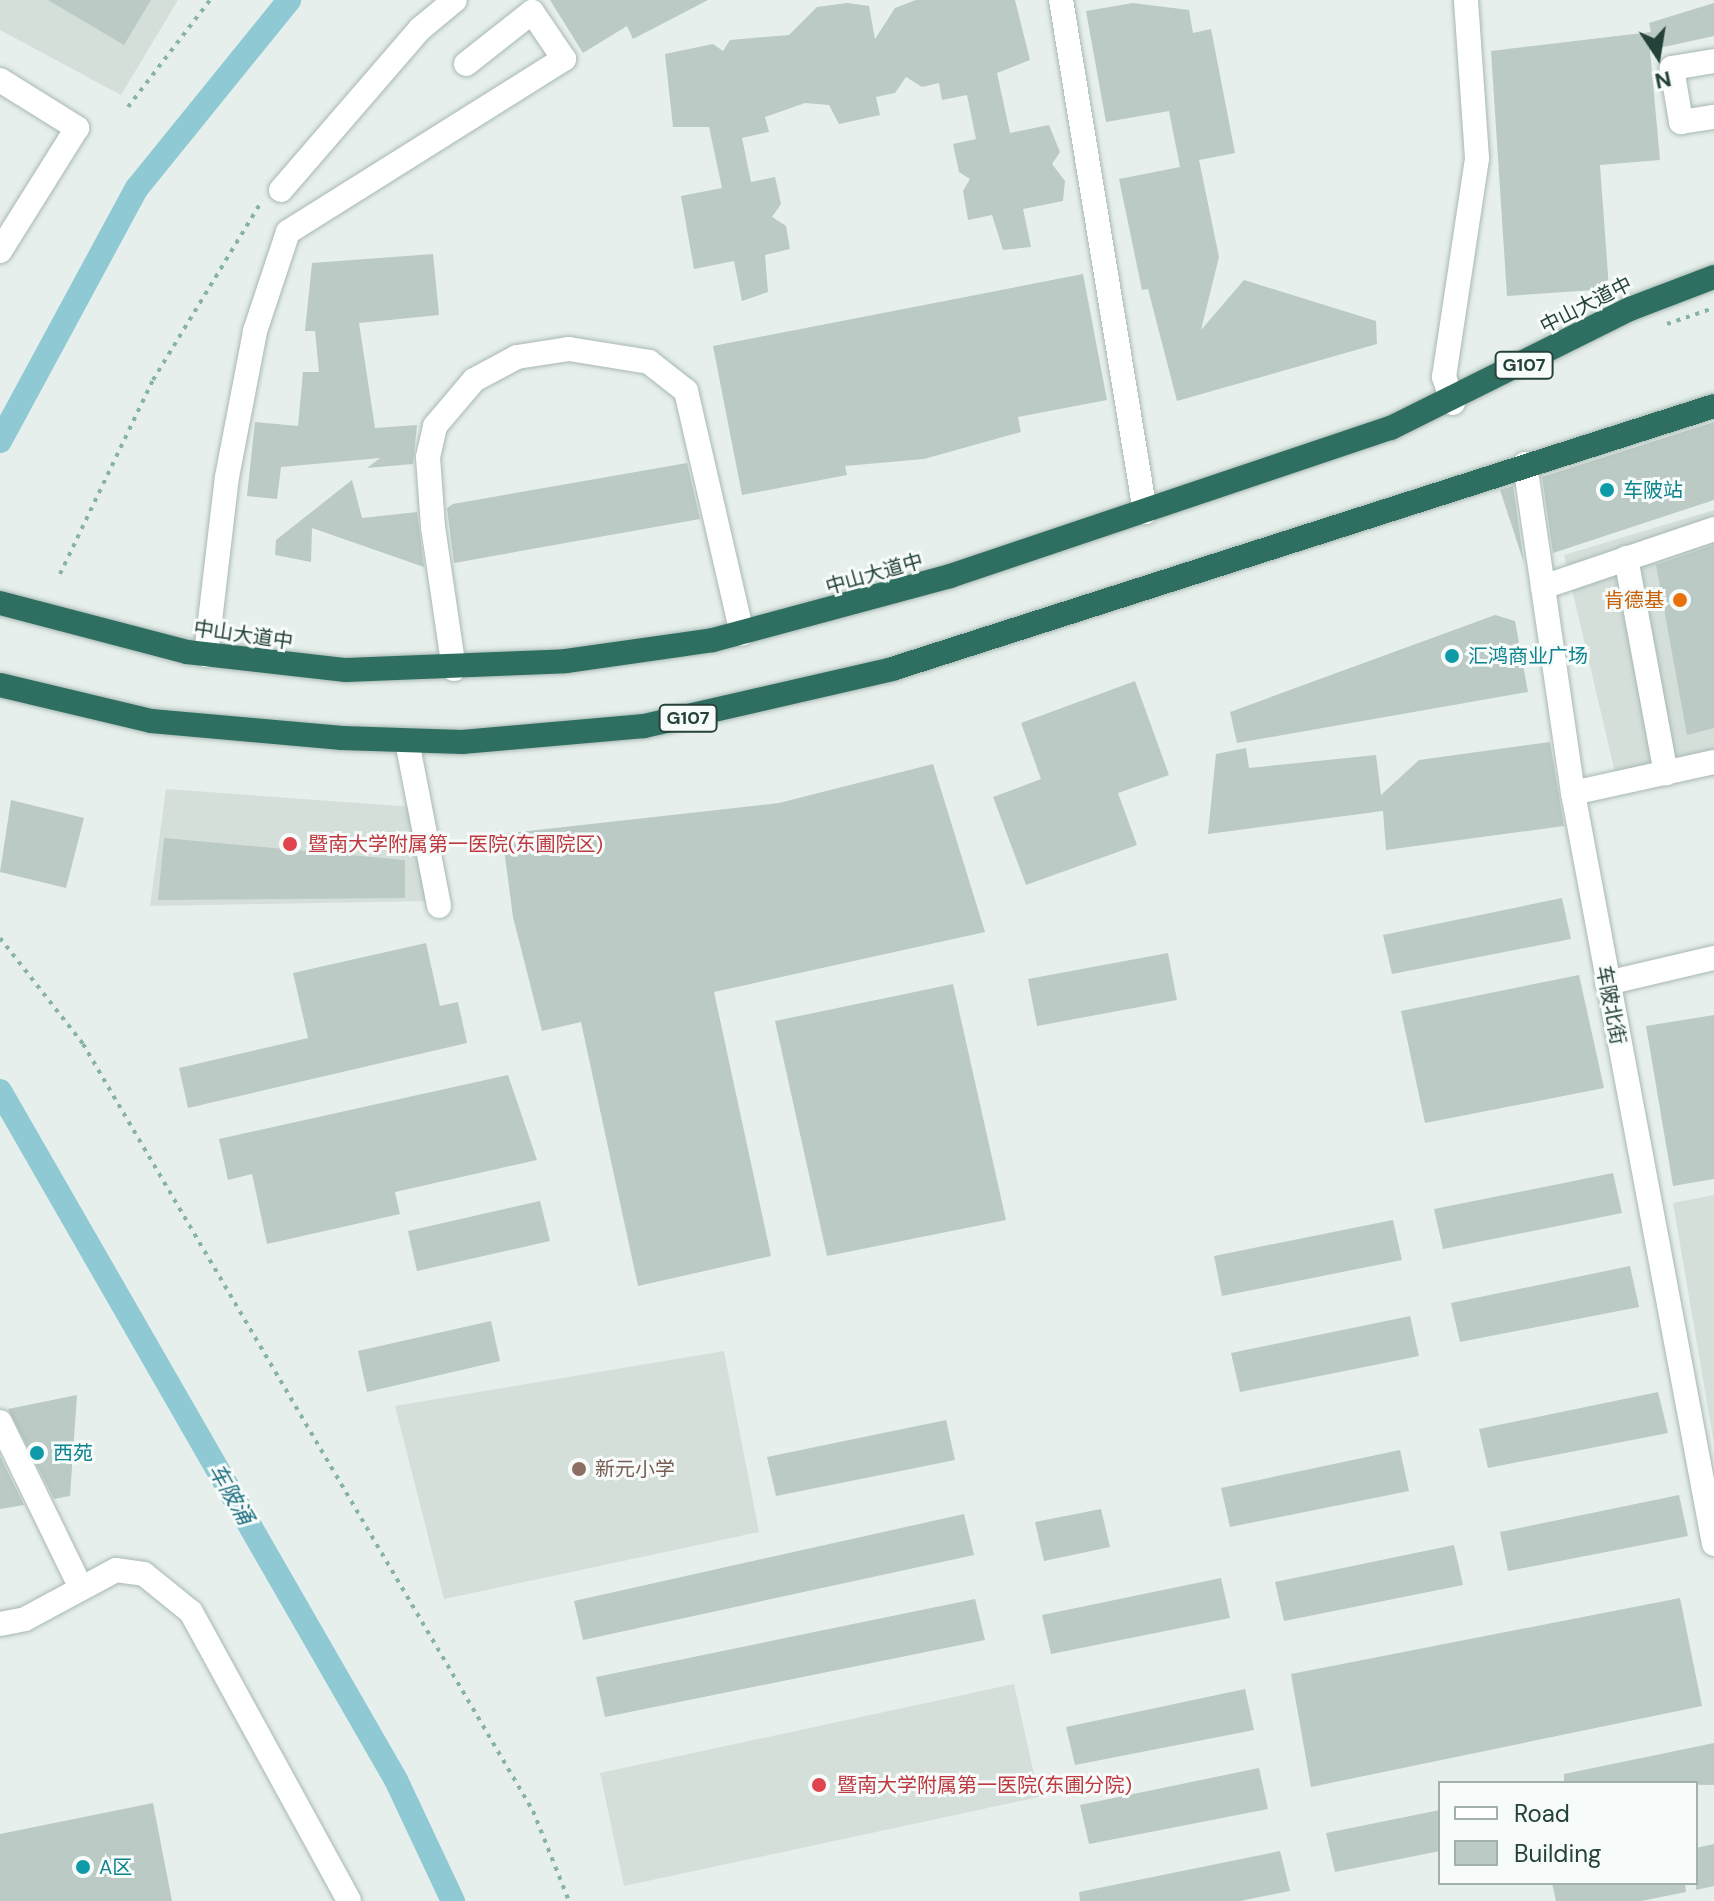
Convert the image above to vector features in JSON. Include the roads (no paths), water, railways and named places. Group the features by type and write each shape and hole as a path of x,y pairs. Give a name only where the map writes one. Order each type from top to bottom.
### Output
{"highway":[{"name":"中山大道中","path":"0,603 206,655 346,670 454,669 606,656 742,634 1145,512 1453,403 1630,309 1714,277"},
{"name":"G107","path":"0,685 167,723 407,741 591,733 805,694 1714,406"}],"street":[{"path":"281,190 420,29 455,0"},
{"path":"1061,0 1145,512"},
{"path":"1453,403 1444,377 1477,158 1466,0"},
{"path":"206,655 227,477 255,331 288,232 564,59 532,12 466,64"},
{"path":"1714,61 1672,68 1681,122 1714,117"},
{"path":"0,80 77,128 0,251"},
{"path":"454,669 433,527 428,457 435,426 474,380 517,357 569,349 649,362 686,391 742,634"},
{"name":"车陂北街","path":"1525,464 1573,793 1714,1544"},
{"path":"1543,587 1714,529"},
{"path":"1626,558 1666,773"},
{"path":"407,741 439,906"},
{"path":"1573,793 1714,762"},
{"path":"1607,983 1714,958"},
{"path":"0,1422 79,1584"},
{"path":"0,1624 25,1619 79,1584 116,1570 144,1574 191,1612 349,1901"}],"waterway":[{"path":"0,441 137,188 289,0"},
{"name":"车陂涌","path":"0,1091 396,1780 453,1901"}],"place":[{"name":"车陂站","path":"1607,490"},
{"name":"肯德基","path":"1680,600"},
{"name":"汇鸿商业广场","path":"1452,656"},
{"name":"暨南大学附属第一医院(东圃院区)","path":"290,844"},
{"name":"西苑","path":"37,1453"},
{"name":"新元小学","path":"579,1469"},
{"name":"暨南大学附属第一医院(东圃分院)","path":"819,1785"},
{"name":"A区","path":"83,1867"}]}
